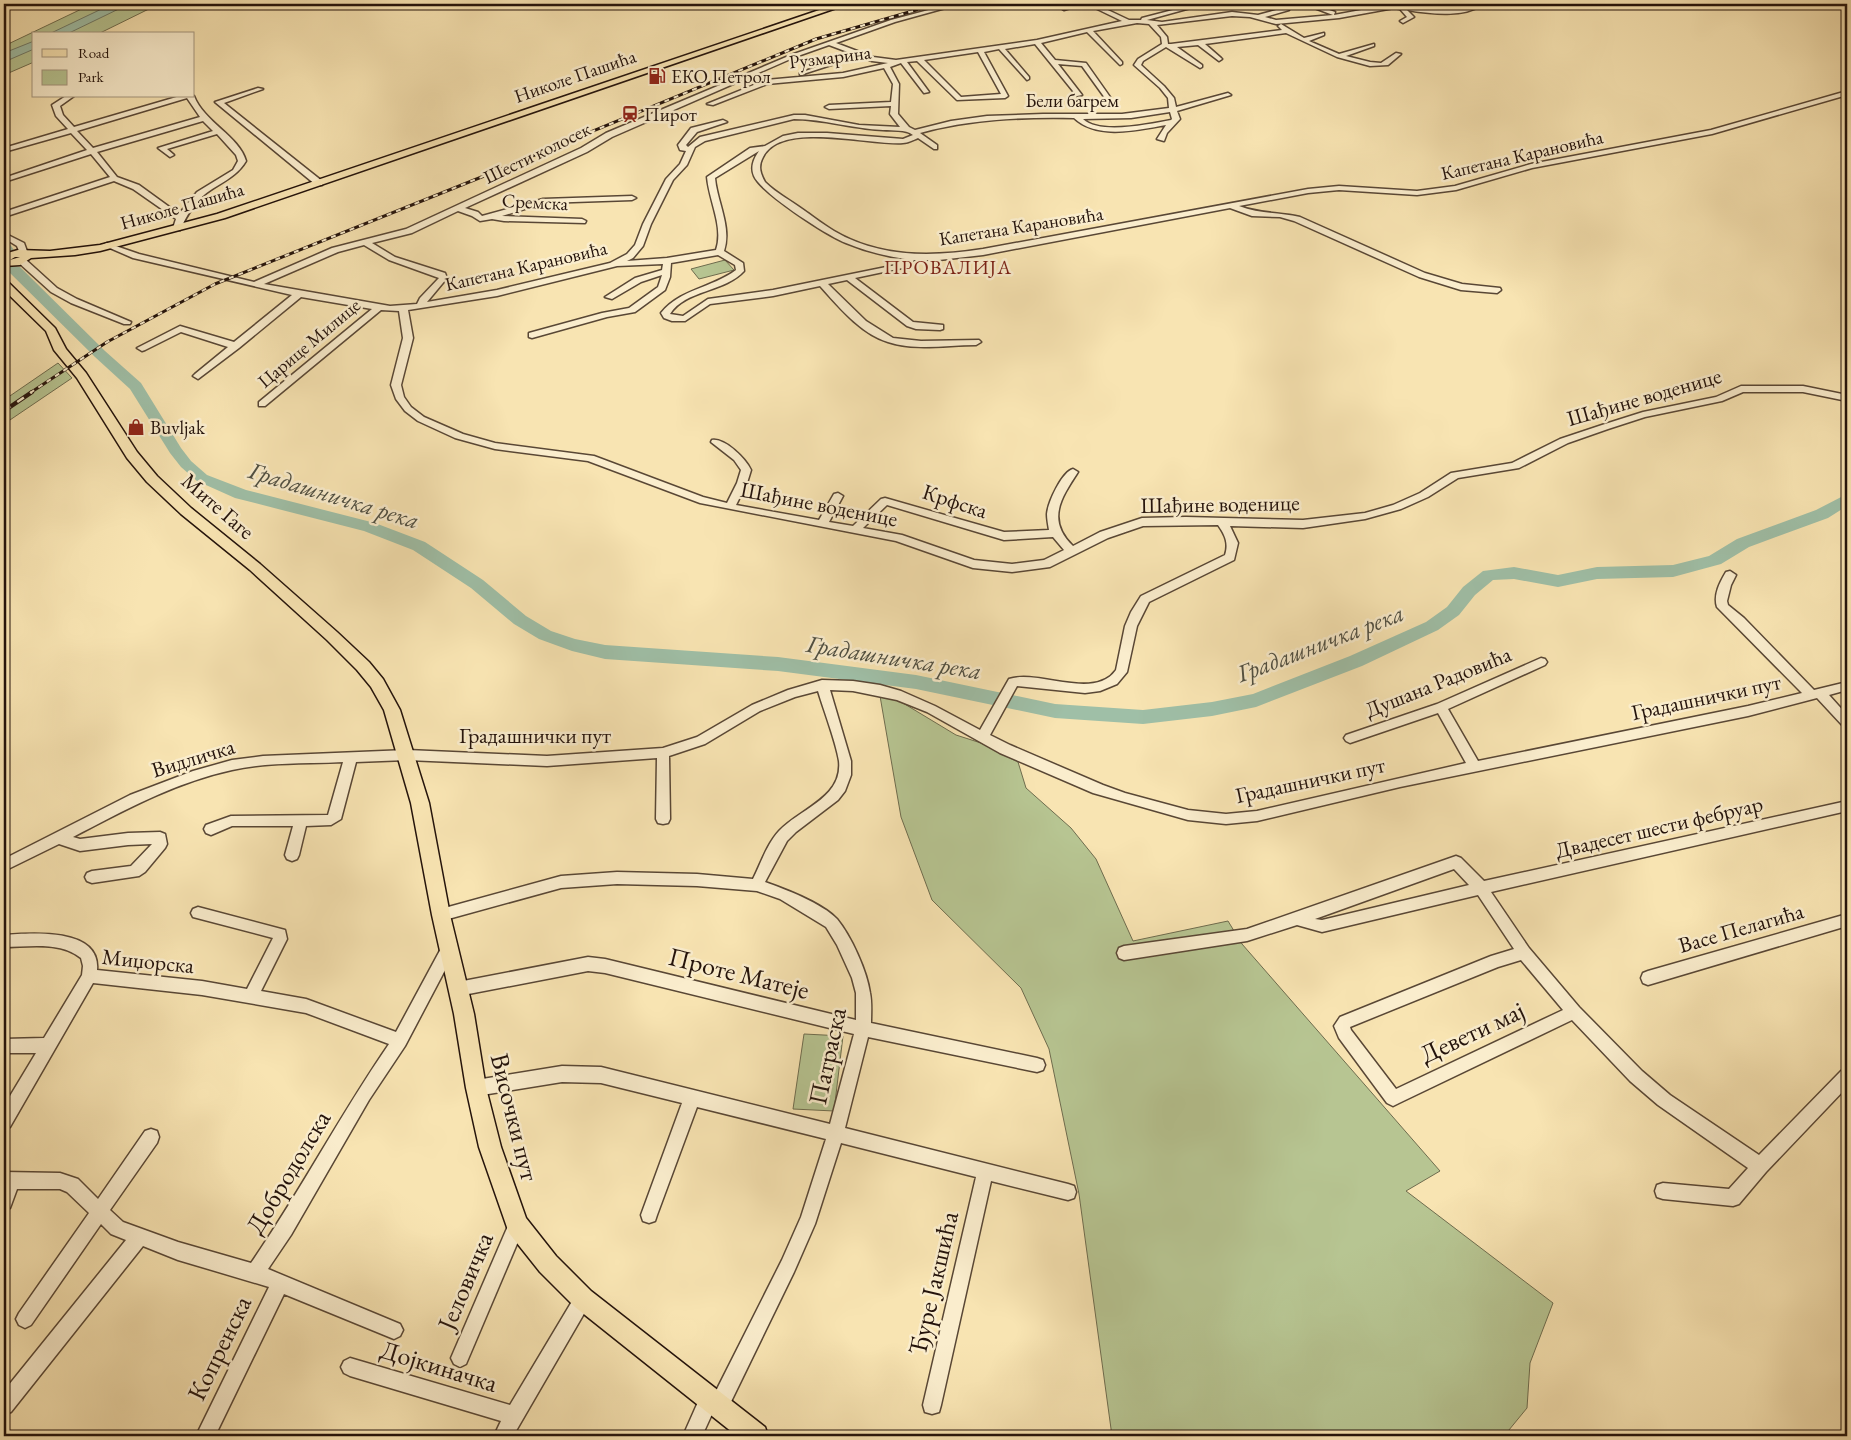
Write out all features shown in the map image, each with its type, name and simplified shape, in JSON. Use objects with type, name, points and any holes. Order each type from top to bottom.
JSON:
[{"type":"main road","name":"Николе Пашића","points":[[10,260],[107,245],[319,183],[844,4]]},
{"type":"main road","name":"Мите Гаге","points":[[4,284],[51,330],[60,350],[82,376],[132,455],[152,479],[186,511],[306,613],[363,666],[392,710],[406,755]]},
{"type":"main road","name":"Височки пут","points":[[406,755],[420,804],[476,1088],[490,1147],[517,1225],[548,1264],[583,1299],[714,1403]]},
{"type":"main road","points":[[714,1403],[756,1436]]},
{"type":"street","name":"Шести колосек","points":[[256,284],[335,250],[409,230],[460,209],[584,150],[609,135],[793,56],[893,21],[957,4]]},
{"type":"street","points":[[1057,4],[1064,8],[1080,4]]},
{"type":"street","points":[[1137,21],[1176,11],[1189,5],[1202,4]]},
{"type":"street","points":[[1307,4],[1339,16]]},
{"type":"street","points":[[1402,7],[1411,4]]},
{"type":"street","points":[[1137,21],[1152,24],[1232,14],[1259,17],[1276,22],[1339,16],[1392,5],[1432,12],[1458,12],[1482,4]]},
{"type":"street","points":[[1093,6],[1128,22]]},
{"type":"street","points":[[1168,7],[1176,11]]},
{"type":"street","points":[[1402,7],[1411,17],[1403,20]]},
{"type":"street","points":[[1259,17],[1287,9]]},
{"type":"street","name":"Рузмарина","points":[[829,43],[877,60],[900,61],[1037,42],[1137,21]]},
{"type":"street","points":[[1276,22],[1295,38],[1305,40],[1339,56],[1380,65],[1386,64],[1398,54]]},
{"type":"street","points":[[1152,24],[1164,36],[1168,46],[1200,66]]},
{"type":"street","points":[[1089,30],[1120,63]]},
{"type":"street","points":[[1161,139],[1164,132],[1176,119],[1168,93],[1137,64],[1140,60],[1168,46],[1198,44],[1287,31]]},
{"type":"street","points":[[1305,40],[1322,34]]},
{"type":"street","points":[[1037,42],[1079,95]]},
{"type":"street","points":[[1198,44],[1219,59]]},
{"type":"street","points":[[1339,56],[1372,45]]},
{"type":"street","points":[[1000,47],[1027,78]]},
{"type":"street","points":[[919,59],[958,99],[1005,96],[979,49]]},
{"type":"street","points":[[794,78],[859,54]]},
{"type":"street","name":"Рузмарина","points":[[711,104],[766,82],[843,75],[886,66],[900,61]]},
{"type":"street","name":"Рузмарина","points":[[900,61],[926,92]]},
{"type":"street","points":[[1052,62],[1084,64],[1107,97]]},
{"type":"street","points":[[886,66],[896,84],[895,116],[913,132],[934,146]]},
{"type":"street","points":[[260,89],[219,102],[319,183]]},
{"type":"street","name":"Капетана Карановића","points":[[765,148],[755,167],[759,180],[828,232],[853,243],[898,255],[939,258],[983,252],[1228,205],[1324,189],[1417,193],[1456,188],[1530,166],[1712,132],[1815,101],[1847,94]]},
{"type":"street","name":"Бели багрем","points":[[913,132],[939,124],[979,119],[1032,116],[1130,116],[1228,95]]},
{"type":"street","points":[[67,98],[56,106],[60,116],[114,178],[136,187],[179,223],[200,194],[236,170],[242,161],[240,154],[217,132],[190,98]]},
{"type":"street","points":[[4,150],[182,98]]},
{"type":"street","points":[[829,107],[894,104]]},
{"type":"street","name":"Капетана Карановића","points":[[107,245],[136,256],[299,294],[378,308],[421,306],[497,293],[613,265],[630,256],[639,246],[647,224],[667,183],[683,165],[696,142],[710,137],[742,131],[768,122],[805,117],[859,127],[913,132]]},
{"type":"street","points":[[1077,117],[1093,126],[1112,128],[1174,122]]},
{"type":"street","points":[[4,180],[92,151],[205,118]]},
{"type":"street","points":[[690,150],[683,148],[682,145],[694,130],[723,122]]},
{"type":"street","points":[[170,156],[162,148],[217,132]]},
{"type":"street","points":[[719,252],[721,248],[720,222],[711,187],[711,177],[753,150],[765,148],[795,136],[904,141],[914,139],[913,132]]},
{"type":"street","points":[[4,215],[114,178]]},
{"type":"street","points":[[492,216],[543,201],[632,198]]},
{"type":"street","points":[[1228,205],[1252,214],[1297,219],[1398,266],[1449,284],[1470,289],[1497,290]]},
{"type":"street","name":"Сремска","points":[[460,209],[475,214],[480,219],[492,216],[504,219],[582,221]]},
{"type":"street","points":[[4,235],[23,247],[10,260]]},
{"type":"street","points":[[10,260],[14,242]]},
{"type":"street","points":[[365,242],[380,254],[401,263],[443,276],[423,300],[421,306]]},
{"type":"street","points":[[613,265],[667,261],[719,252],[728,255],[738,262],[740,270],[722,282],[681,298],[665,313],[667,316],[675,319],[682,319],[708,302],[773,293],[897,267],[912,257]]},
{"type":"street","points":[[10,260],[54,290],[74,301],[127,322]]},
{"type":"street","points":[[532,335],[587,322],[605,315],[632,310],[662,288],[667,271],[667,261]]},
{"type":"street","points":[[609,297],[638,280],[667,271]]},
{"type":"street","points":[[848,277],[910,324],[940,327]]},
{"type":"street","points":[[822,282],[879,336],[890,340],[914,343],[976,342]]},
{"type":"street","points":[[198,376],[299,294]]},
{"type":"street","name":"Царице Милице","points":[[262,404],[378,308]]},
{"type":"street","name":"Шађине воденице","points":[[403,308],[408,338],[396,385],[399,397],[408,410],[421,419],[459,436],[495,446],[590,458],[700,500],[898,538],[973,564],[987,566],[1029,567],[1046,564],[1104,535],[1142,522],[1186,521],[1303,524],[1365,516],[1397,507],[1424,495],[1455,474],[1515,466],[1564,441],[1605,426],[1719,399],[1741,389],[1803,389],[1847,398]]},
{"type":"street","points":[[142,348],[180,329],[236,346]]},
{"type":"street","points":[[716,442],[740,459],[747,467],[747,475],[730,507]]},
{"type":"street","points":[[1071,552],[1061,543],[1055,533],[1053,518],[1054,504],[1058,492],[1073,472]]},
{"type":"street","points":[[823,524],[838,496]]},
{"type":"street","name":"Крфска","points":[[856,529],[884,500],[1004,536],[1055,533]]},
{"type":"street","points":[[982,737],[1013,682],[1025,680],[1078,688],[1096,687],[1110,683],[1121,673],[1132,622],[1138,608],[1145,599],[1230,557],[1233,549],[1232,539],[1221,522]]},
{"type":"street","points":[[1730,576],[1725,585],[1721,601],[1723,607],[1847,723]]},
{"type":"street","name":"Душана Радовића","points":[[1350,738],[1441,707],[1541,662]]},
{"type":"street","points":[[757,885],[783,837],[793,826],[836,794],[844,783],[845,761],[822,685]]},
{"type":"street","name":"Градашнички пут","points":[[406,755],[547,761],[663,753],[702,741],[765,704],[792,693],[822,685],[853,686],[880,690],[901,696],[931,709],[982,737],[1030,760],[1106,792],[1188,815],[1213,818],[1252,816],[1400,782],[1748,711],[1847,686]]},
{"type":"street","points":[[1441,707],[1474,767]]},
{"type":"street","points":[[662,819],[663,753]]},
{"type":"street","name":"Видличка","points":[[4,865],[136,799],[174,783],[216,769],[263,761],[406,755]]},
{"type":"street","points":[[211,829],[231,821],[328,821],[335,817],[350,757]]},
{"type":"street","name":"Двадесет шести фебруар","points":[[1297,919],[1309,924],[1322,926],[1480,888],[1847,806]]},
{"type":"street","points":[[292,855],[301,821]]},
{"type":"street","points":[[59,838],[80,845],[128,838],[160,838],[160,844],[140,868],[134,872],[92,876]]},
{"type":"street","points":[[1124,953],[1247,935],[1456,862],[1480,888],[1524,953],[1574,1012],[1636,1076],[1664,1100],[1760,1166]]},
{"type":"street","name":"Патраска","points":[[441,915],[561,882],[589,878],[669,878],[757,885],[785,895],[808,907],[830,923],[837,931],[854,962],[863,993],[863,1029],[835,1135],[809,1218],[788,1266],[714,1403],[692,1436]]},
{"type":"street","points":[[198,913],[280,934],[280,939],[251,996]]},
{"type":"street","name":"Васе Пелагића","points":[[1648,978],[1847,920]]},
{"type":"street","name":"Миџорска","points":[[4,941],[54,940],[71,944],[87,954],[90,964],[89,976],[202,988],[306,1006],[400,1041]]},
{"type":"street","name":"Добродолска","points":[[255,1273],[290,1222],[363,1095],[400,1041],[449,948]]},
{"type":"street","name":"Девети мај","points":[[1524,953],[1496,961],[1345,1022],[1342,1026],[1344,1033],[1393,1098],[1574,1012]]},
{"type":"street","name":"Проте Матеје","points":[[458,989],[570,966],[596,965],[863,1029],[1037,1065]]},
{"type":"street","points":[[4,1121],[89,976]]},
{"type":"street","points":[[4,1046],[47,1045]]},
{"type":"street","points":[[476,1088],[562,1074],[601,1075],[1068,1192]]},
{"type":"street","points":[[1663,1191],[1733,1198],[1760,1166],[1847,1076]]},
{"type":"street","points":[[649,1215],[692,1098]]},
{"type":"street","points":[[25,1318],[152,1137]]},
{"type":"street","name":"Ђуре Јакшића","points":[[932,1405],[985,1172]]},
{"type":"street","points":[[4,1202],[8,1180],[60,1181],[72,1185],[117,1228],[139,1237],[255,1273]]},
{"type":"street","name":"Јеловичка","points":[[460,1358],[517,1225]]},
{"type":"street","points":[[4,1405],[139,1237]]},
{"type":"street","name":"Копренска","points":[[255,1273],[394,1330]]},
{"type":"street","name":"Копренска","points":[[204,1436],[280,1284]]},
{"type":"street","name":"Дојкиначка","points":[[503,1436],[583,1299]]},
{"type":"street","name":"Дојкиначка","points":[[350,1366],[514,1416]]},
{"type":"green space","points":[[92,4],[159,4],[102,32],[33,32]]},
{"type":"green space","points":[[32,33],[32,63],[4,75],[4,46]]},
{"type":"green space","points":[[725,260],[734,270],[699,279],[691,269]]},
{"type":"green space","points":[[58,363],[72,378],[4,424],[4,400]]},
{"type":"green space","points":[[880,696],[898,700],[956,735],[981,743],[1018,762],[1026,788],[1071,828],[1096,859],[1133,941],[1228,921],[1242,944],[1440,1171],[1406,1191],[1553,1303],[1530,1363],[1527,1408],[1504,1436],[1112,1436],[1079,1194],[1049,1049],[1021,988],[932,900],[901,817]]},
{"type":"green space","points":[[804,1034],[843,1036],[834,1111],[793,1109]]},
{"type":"shaded area","points":[[112,4],[129,4],[71,32],[53,32]]},
{"type":"shaded area","points":[[32,42],[32,50],[4,62],[4,53]]},
{"type":"waterway","name":"Градашничка река","points":[[4,244],[9,252]]},
{"type":"waterway","name":"Градашничка река","points":[[15,270],[100,354],[136,386],[175,450],[186,464],[202,478],[241,494],[369,527],[419,546],[477,584],[520,620],[545,635],[572,645],[605,652],[778,664],[916,682],[1055,711],[1143,717],[1212,709],[1256,700],[1356,661],[1432,626],[1453,611],[1469,591],[1489,575],[1514,573],[1558,581],[1597,573],[1673,571],[1715,560],[1743,543],[1822,514],[1847,499]]},
{"type":"railway","points":[[30,393],[107,342],[215,284],[494,172],[816,39],[937,4]]},
{"type":"railway","points":[[4,411],[32,392]]},
{"type":"place","name":"ЕКО Петрол","points":[[657,76]]},
{"type":"place","name":"Пирот","points":[[630,114]]},
{"type":"place","name":"Buvljak","points":[[136,427]]},
{"type":"district","name":"ПРОВАЛИЈА","points":[[948,267]]}]
